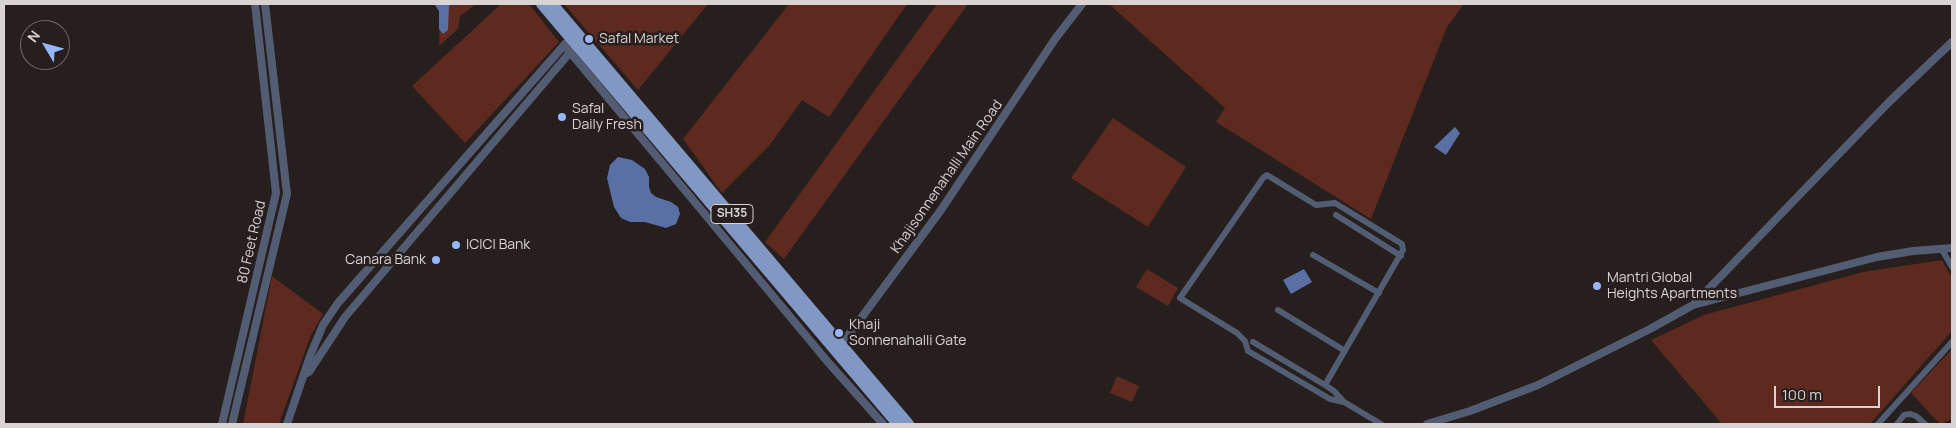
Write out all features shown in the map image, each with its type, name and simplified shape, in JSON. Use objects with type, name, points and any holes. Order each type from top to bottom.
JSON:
[{"type":"main road","name":"SH35","points":[[542,4],[573,42],[650,116],[839,349],[897,424]]},
{"type":"main road","name":"SH35","points":[[554,4],[573,42]]},
{"type":"main road","name":"SH35","points":[[839,349],[909,424]]},
{"type":"street","name":"80 Feet Road","points":[[222,424],[276,193],[255,4]]},
{"type":"street","name":"80 Feet Road","points":[[232,424],[287,194],[265,4]]},
{"type":"street","name":"Khajisonnenahalli Main Road","points":[[827,361],[839,349],[940,210],[1055,39],[1082,4]]},
{"type":"street","points":[[287,424],[323,325],[338,303],[526,88],[573,42]]},
{"type":"street","points":[[305,374],[310,372],[345,317],[534,95],[573,42]]},
{"type":"street","points":[[573,42],[827,361],[883,424]]},
{"type":"street","points":[[1693,305],[1889,102],[1952,42]]},
{"type":"street","points":[[526,88],[534,95]]},
{"type":"street","points":[[1325,385],[1404,250],[1402,244],[1335,203],[1316,205],[1268,175],[1263,178],[1180,298],[1237,333],[1245,341],[1248,351],[1255,356],[1330,399],[1344,402]]},
{"type":"street","points":[[1336,215],[1402,256]]},
{"type":"street","points":[[1941,248],[1952,267]]},
{"type":"street","points":[[1427,424],[1470,411],[1538,385],[1642,334],[1693,305],[1877,257],[1912,251],[1952,248]]},
{"type":"street","points":[[1314,255],[1379,293]]},
{"type":"street","points":[[1278,310],[1345,351]]},
{"type":"street","points":[[1253,342],[1325,385],[1334,391],[1344,402],[1381,424]]},
{"type":"street","points":[[1878,424],[1952,342]]},
{"type":"street","points":[[1897,424],[1904,415],[1910,414],[1916,416],[1925,424]]},
{"type":"shaded area","points":[[428,4],[476,4],[460,16],[458,29],[439,46],[440,11],[435,5]]},
{"type":"shaded area","points":[[501,4],[529,4],[559,42],[465,143],[412,86]]},
{"type":"shaded area","points":[[564,4],[708,4],[638,90]]},
{"type":"shaded area","points":[[789,4],[907,4],[829,117],[802,100],[769,146],[722,193],[683,139]]},
{"type":"shaded area","points":[[937,4],[968,4],[784,259],[765,242]]},
{"type":"shaded area","points":[[1109,4],[1464,4],[1447,27],[1371,219],[1216,122],[1225,108]]},
{"type":"shaded area","points":[[1113,118],[1186,167],[1148,227],[1071,178]]},
{"type":"shaded area","points":[[1942,260],[1952,278],[1952,331],[1870,424],[1722,424],[1651,340],[1704,315],[1863,272]]},
{"type":"shaded area","points":[[1147,269],[1178,288],[1168,306],[1136,287]]},
{"type":"shaded area","points":[[272,276],[323,314],[311,335],[279,424],[243,424]]},
{"type":"shaded area","points":[[1952,349],[1952,419],[1940,424],[1911,393]]},
{"type":"shaded area","points":[[1117,376],[1139,386],[1132,402],[1110,393]]},
{"type":"water","points":[[428,4],[452,4],[449,6],[448,30],[443,34],[439,29],[439,11],[435,5]]},
{"type":"water","points":[[1455,127],[1460,133],[1446,155],[1434,147]]},
{"type":"water","points":[[618,157],[632,160],[645,169],[649,177],[651,193],[678,207],[680,214],[676,224],[666,228],[645,222],[630,222],[621,218],[614,207],[607,178],[610,165]]},
{"type":"water","points":[[1304,269],[1312,282],[1291,294],[1283,280]]},
{"type":"place","name":"Safal Market","points":[[589,39]]},
{"type":"place","name":"Safal Daily Fresh","points":[[562,117]]},
{"type":"place","name":"ICICI Bank","points":[[456,245]]},
{"type":"place","name":"Canara Bank","points":[[436,260]]},
{"type":"place","name":"Mantri Global Heights Apartments","points":[[1597,286]]},
{"type":"place","name":"Khaji Sonnenahalli Gate","points":[[839,333]]}]
